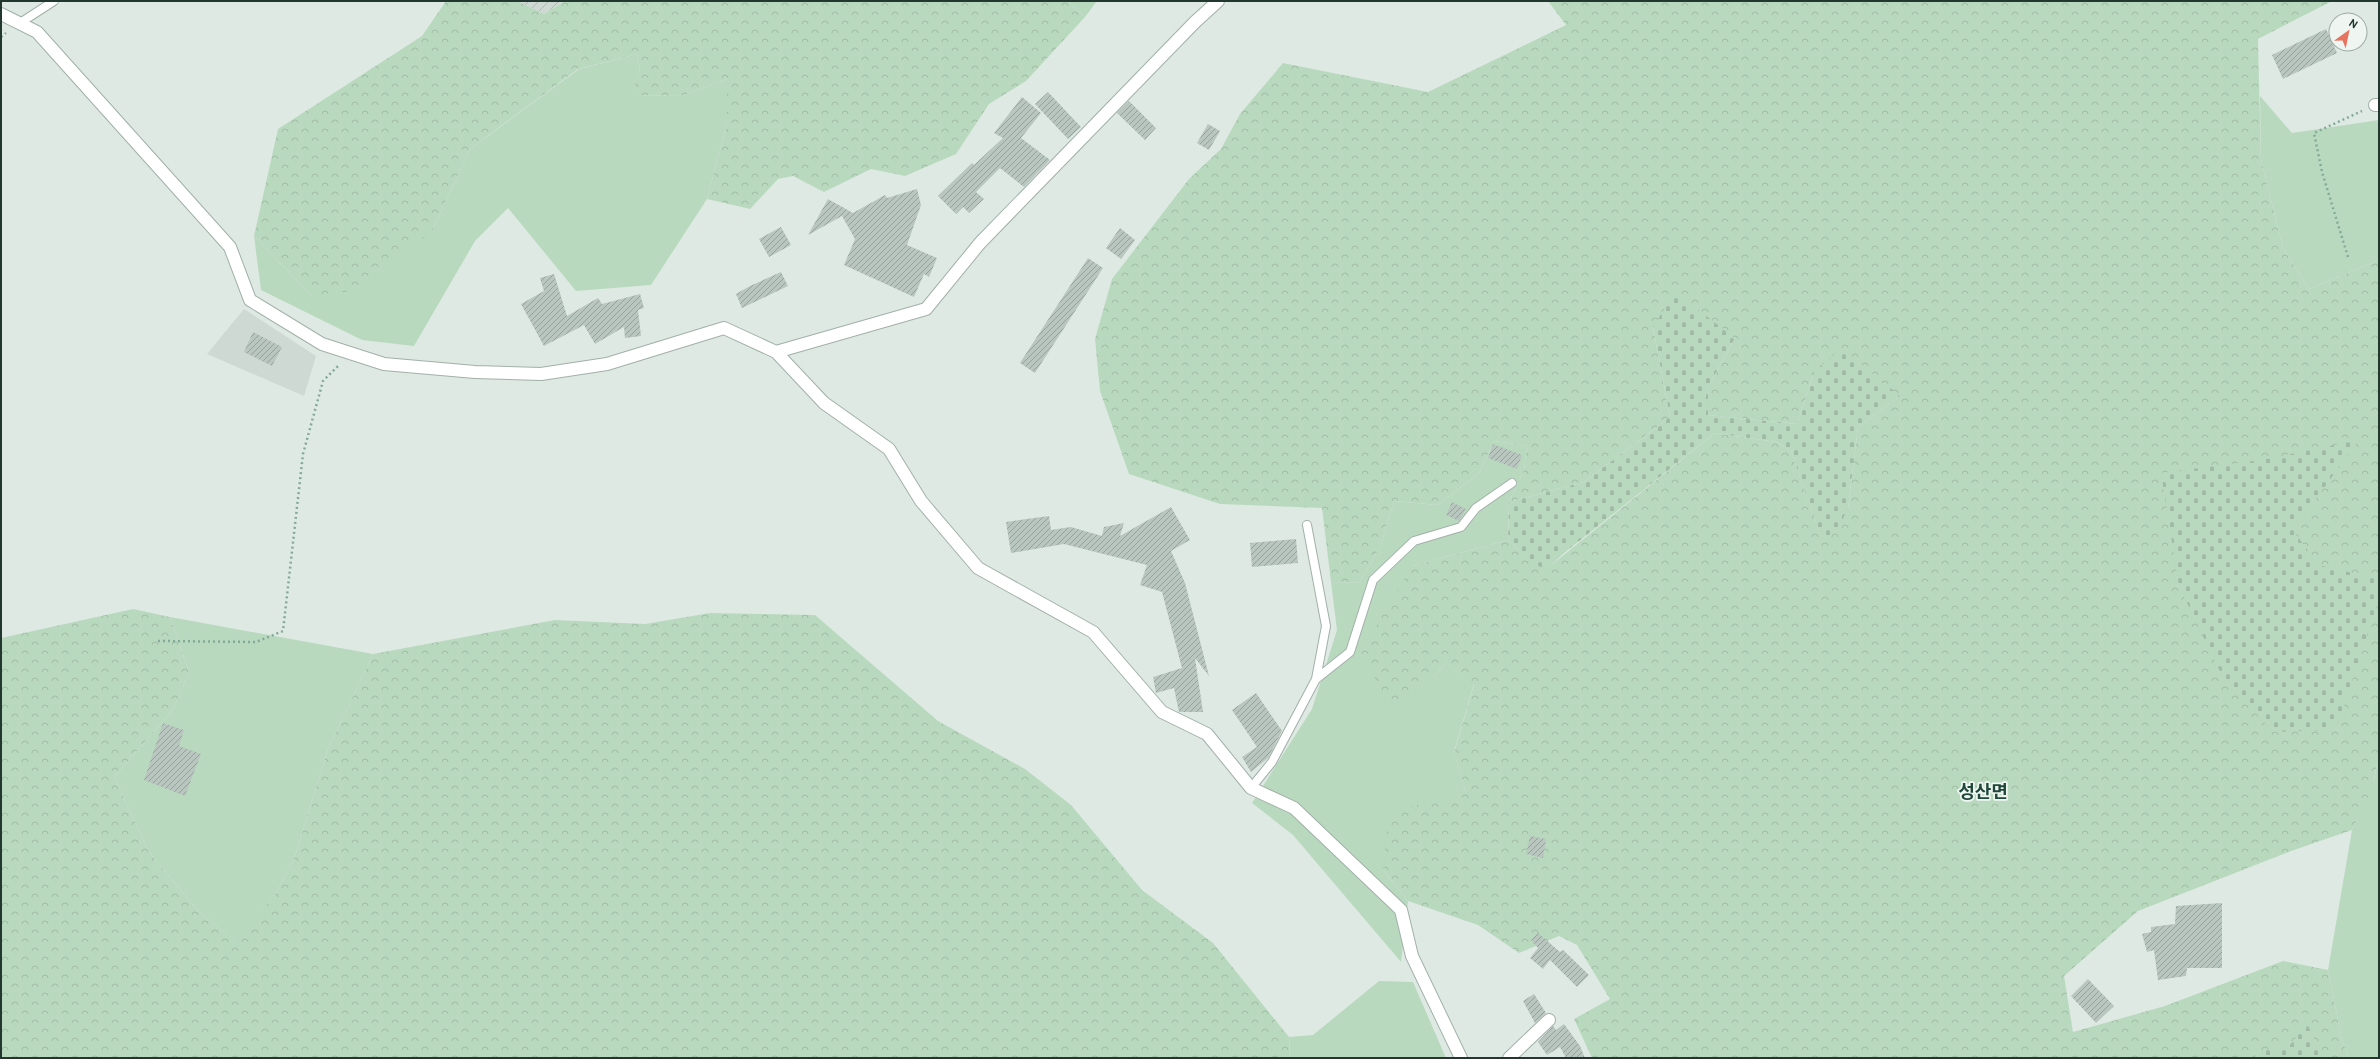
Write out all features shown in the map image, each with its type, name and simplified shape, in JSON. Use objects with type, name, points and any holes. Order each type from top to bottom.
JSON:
[{"type":"street","points":[[776,352],[926,309],[980,243],[1195,22],[1218,1]]},
{"type":"street","points":[[1,14],[37,32],[230,247],[250,300],[322,344],[384,364],[475,372],[542,374],[607,364],[724,328],[776,352],[824,403],[889,449],[921,501],[978,568],[1093,632],[1162,712],[1207,734],[1251,788],[1294,808],[1401,910],[1412,956],[1461,1058]]},
{"type":"street","points":[[1509,1058],[1549,1020]]},
{"type":"lane","points":[[20,23],[54,1]]},
{"type":"lane","points":[[1316,679],[1350,652],[1373,580],[1414,541],[1461,527],[1476,508],[1512,483]]},
{"type":"lane","points":[[1251,788],[1272,762],[1316,679],[1326,626],[1307,525]]},
{"type":"path","points":[[2348,257],[2322,172],[2314,133],[2377,105]]},
{"type":"path","points":[[158,641],[256,642],[283,631],[303,454],[323,381],[350,353]]},
{"type":"shaded area","points":[[517,1],[564,1],[544,14]]},
{"type":"shaded area","points":[[244,309],[316,356],[304,396],[207,354]]},
{"type":"green space","points":[[446,1],[517,1],[544,14],[565,1],[1068,1],[1085,17],[1026,81],[989,104],[956,154],[905,176],[871,169],[824,192],[793,176],[778,179],[750,209],[707,199],[727,124],[727,79],[681,96],[632,95],[640,69],[637,54],[578,69],[470,149],[432,231],[355,291],[311,295],[254,236],[278,129],[422,36]]},
{"type":"green space","points":[[1068,1],[1097,1],[1085,17]]},
{"type":"green space","points":[[1548,1],[2332,1],[2258,39],[2261,160],[2283,248],[2309,289],[2379,260],[2379,758],[2370,794],[2352,830],[2291,851],[2138,911],[2064,976],[2073,1032],[2165,1006],[2283,961],[2328,970],[2342,1040],[2349,1058],[1592,1058],[1574,1019],[1610,999],[1577,945],[1559,936],[1519,953],[1478,925],[1408,901],[1383,870],[1389,812],[1466,793],[1454,753],[1474,685],[1446,663],[1433,678],[1391,706],[1360,653],[1412,566],[1508,540],[1545,570],[1715,433],[1776,442],[1791,451],[1823,542],[1848,508],[1858,427],[1900,396],[1814,372],[1797,424],[1708,415],[1708,387],[1735,338],[1653,327],[1670,417],[1584,482],[1509,502],[1524,470],[1527,446],[1494,441],[1479,473],[1438,505],[1394,501],[1381,545],[1359,583],[1331,582],[1322,508],[1220,504],[1129,474],[1100,391],[1095,339],[1112,279],[1189,179],[1221,149],[1240,114],[1283,63],[1428,92],[1566,25]]},
{"type":"green space","points":[[637,54],[640,69],[633,95],[681,96],[727,79],[727,124],[707,199],[651,285],[576,291],[508,208],[475,241],[414,346],[362,340],[261,290],[254,236],[311,295],[432,231],[470,149],[579,69]]},
{"type":"green space","points":[[2260,96],[2292,133],[2379,120],[2379,260],[2309,289],[2283,248],[2261,160]]},
{"type":"green space","points":[[1675,292],[1735,338],[1708,387],[1708,415],[1797,424],[1814,372],[1841,348],[1900,396],[1858,427],[1848,508],[1838,529],[1823,543],[1791,451],[1776,442],[1715,433],[1563,554],[1545,571],[1508,540],[1509,502],[1584,482],[1670,417],[1653,327]]},
{"type":"green space","points":[[2359,440],[2293,530],[2318,565],[2379,579],[2379,599],[2336,730],[2274,732],[2225,682],[2179,586],[2161,473],[2262,460]]},
{"type":"green space","points":[[1494,441],[1527,446],[1524,470],[1509,502],[1508,540],[1412,566],[1433,678],[1446,663],[1474,684],[1454,752],[1466,793],[1383,870],[1408,901],[1401,962],[1293,835],[1252,803],[1312,709],[1337,630],[1331,582],[1359,583],[1381,545],[1394,501],[1438,505],[1479,473]]},
{"type":"green space","points":[[133,609],[170,617],[189,672],[173,710],[114,777],[149,852],[198,911],[237,942],[276,893],[295,856],[328,749],[373,654],[555,620],[645,624],[710,613],[815,615],[938,721],[1025,769],[1071,805],[1142,890],[1213,943],[1289,1037],[1290,1058],[1,1058],[1,638]]},
{"type":"green space","points":[[170,617],[373,654],[328,749],[295,856],[276,893],[238,943],[198,911],[149,852],[114,777],[173,710],[189,672]]},
{"type":"green space","points":[[2379,758],[2379,1058],[2349,1058],[2342,1040],[2328,970],[2352,830],[2374,779]]},
{"type":"green space","points":[[1379,981],[1413,982],[1446,1058],[1290,1058],[1289,1037],[1313,1035]]},
{"type":"green space","points":[[2307,1024],[2323,1054],[2321,1058],[2253,1058],[2263,1051],[2290,1045]]},
{"type":"building","points":[[2326,29],[2328,33],[2328,52],[2337,53],[2283,79],[2272,55]]},
{"type":"building","points":[[1048,92],[1081,127],[1068,139],[1035,104]]},
{"type":"building","points":[[1022,97],[1041,113],[1021,138],[1050,160],[1024,187],[1000,168],[976,192],[984,199],[969,213],[963,207],[956,214],[938,196],[972,163],[974,165],[1003,138],[994,133]]},
{"type":"building","points":[[1129,101],[1156,128],[1145,140],[1117,113]]},
{"type":"building","points":[[1208,124],[1220,131],[1209,150],[1197,143]]},
{"type":"building","points":[[917,189],[921,205],[907,245],[937,258],[929,277],[924,274],[914,297],[844,265],[855,239],[842,216],[808,235],[828,199],[853,213],[885,195],[887,198]]},
{"type":"building","points":[[781,227],[791,245],[769,257],[759,239]]},
{"type":"building","points":[[1120,228],[1135,240],[1121,259],[1106,248]]},
{"type":"building","points":[[1088,258],[1103,268],[1035,373],[1020,363]]},
{"type":"building","points":[[781,272],[788,286],[742,308],[736,294]]},
{"type":"building","points":[[554,274],[567,316],[598,298],[602,304],[640,294],[644,308],[638,310],[641,336],[625,338],[624,327],[595,344],[584,325],[544,346],[521,304],[544,291],[540,278]]},
{"type":"building","points":[[253,332],[282,347],[272,366],[244,352]]},
{"type":"building","points":[[1493,444],[1522,455],[1517,469],[1488,458]]},
{"type":"building","points":[[1452,502],[1466,509],[1459,521],[1446,515]]},
{"type":"building","points":[[1171,507],[1190,540],[1171,551],[1185,583],[1209,676],[1195,658],[1203,712],[1179,712],[1174,688],[1156,693],[1153,677],[1182,668],[1162,592],[1140,585],[1147,565],[1064,544],[1011,553],[1006,522],[1049,516],[1051,530],[1071,527],[1102,536],[1104,527],[1124,523],[1120,536]]},
{"type":"building","points":[[1296,539],[1298,563],[1252,567],[1250,543]]},
{"type":"building","points":[[1256,693],[1282,731],[1268,758],[1251,772],[1242,757],[1257,747],[1232,710]]},
{"type":"building","points":[[163,723],[184,730],[179,746],[201,754],[185,796],[144,780]]},
{"type":"building","points":[[1530,836],[1546,839],[1543,858],[1526,854]]},
{"type":"building","points":[[2222,903],[2222,968],[2187,968],[2186,976],[2158,980],[2154,950],[2147,952],[2142,934],[2151,932],[2151,927],[2175,924],[2176,906]]},
{"type":"building","points":[[1538,933],[1560,952],[1563,950],[1589,975],[1577,987],[1550,960],[1543,969],[1530,958],[1538,948],[1531,940]]},
{"type":"building","points":[[2088,979],[2114,1006],[2096,1023],[2071,996]]},
{"type":"building","points":[[1534,994],[1546,1013],[1535,1023],[1523,1001]]},
{"type":"building","points":[[1564,1024],[1580,1046],[1585,1058],[1566,1058],[1560,1047],[1547,1055],[1538,1042],[1553,1026],[1556,1030]]},
{"type":"district","name":"성산면","points":[[1983,792]]}]
